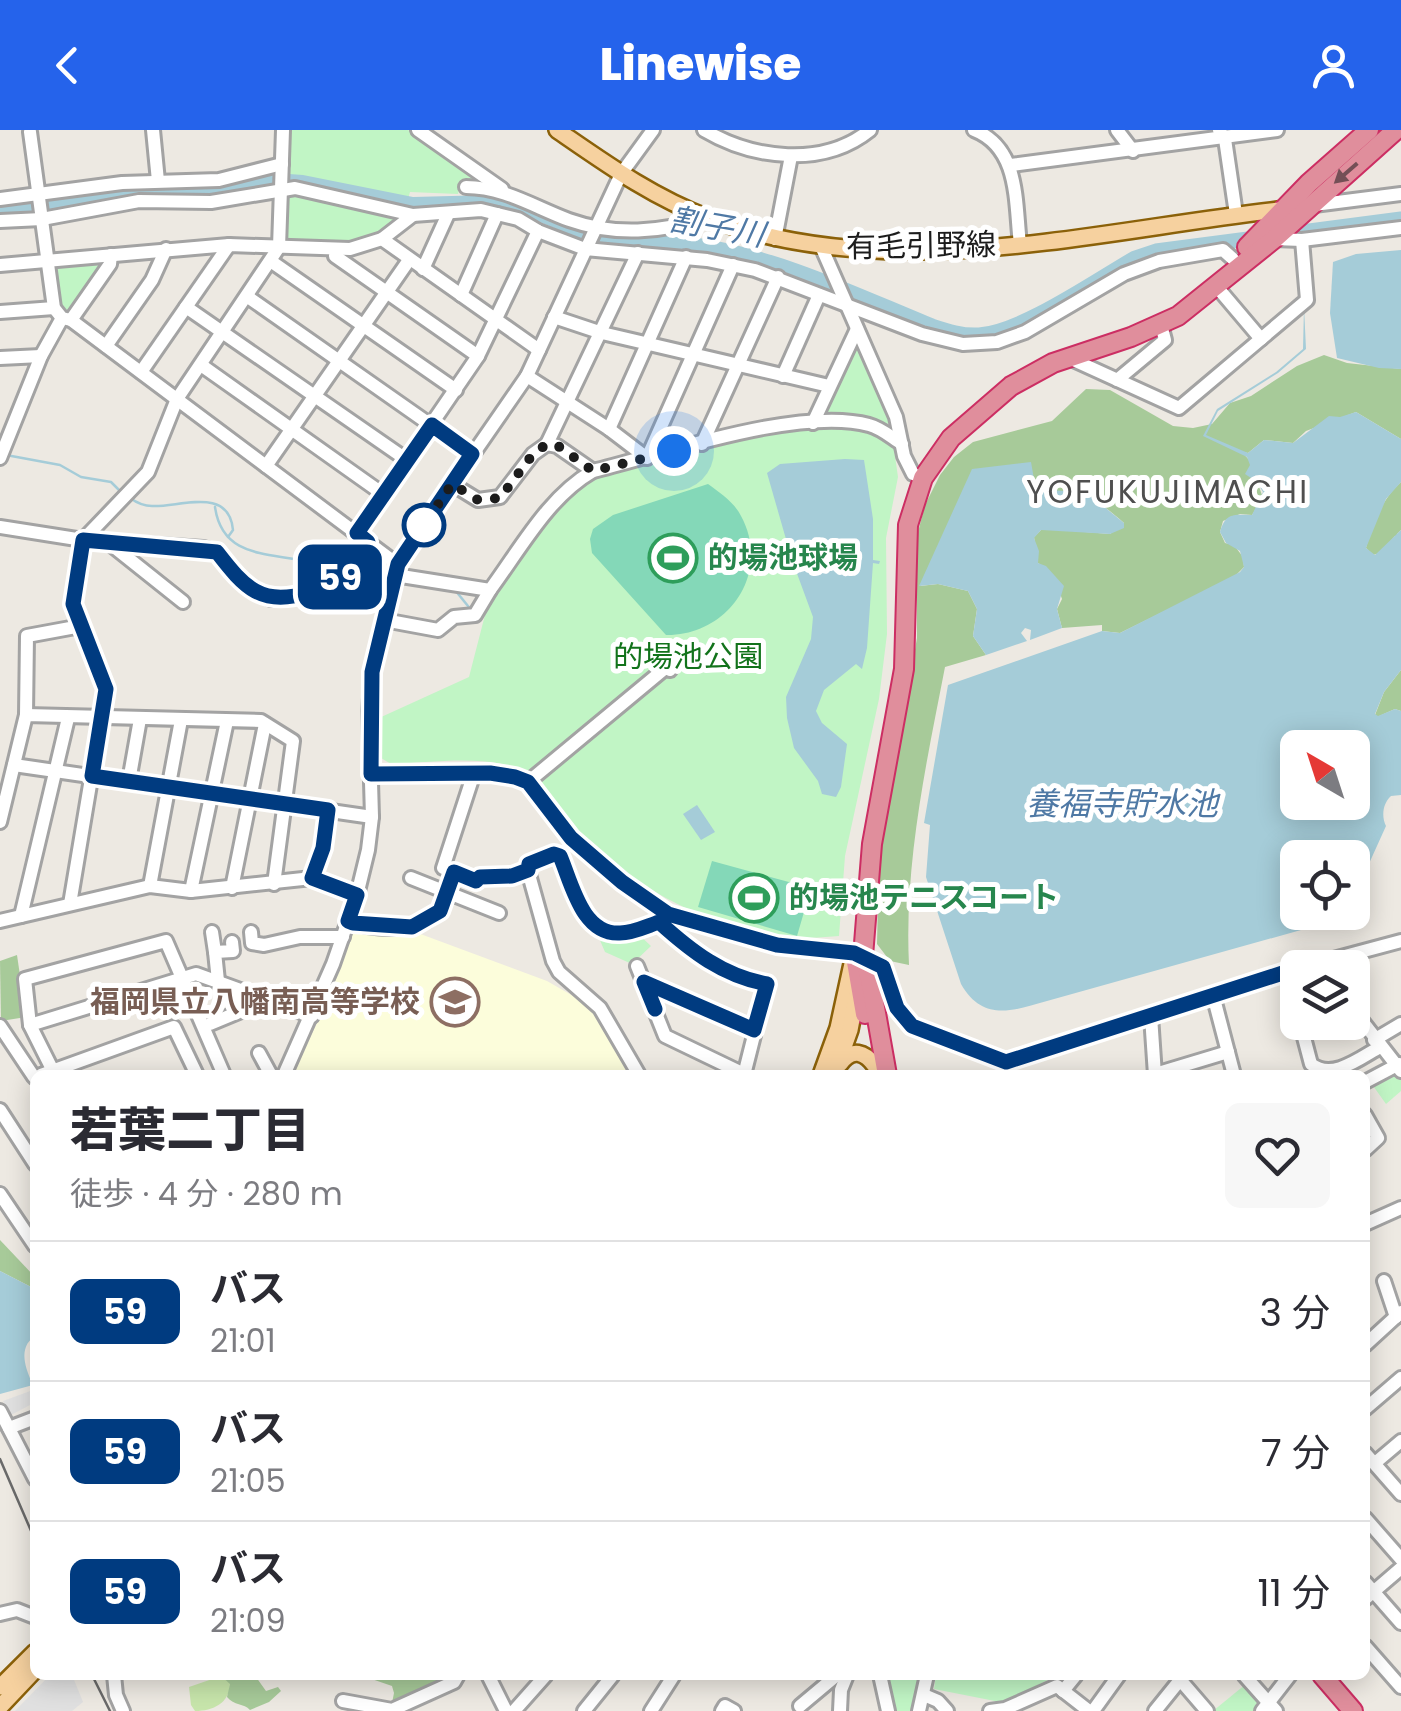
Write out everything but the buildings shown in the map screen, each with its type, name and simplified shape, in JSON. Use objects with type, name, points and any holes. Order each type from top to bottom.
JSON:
[{"type":"highway","points":[[918,476],[951,438],[1025,377],[1161,326],[1217,287],[1274,239],[1309,183],[1369,130]]},
{"type":"highway","points":[[879,1070],[858,985],[859,955],[872,844],[904,669],[908,525],[918,476],[939,434],[1005,378],[1069,346],[1126,329],[1183,301],[1396,130]]},
{"type":"highway","points":[[859,955],[870,977],[880,1070]]},
{"type":"highway","points":[[1326,1680],[1353,1711]]},
{"type":"main road","name":"有毛引野線","points":[[557,130],[621,174],[706,217],[774,239],[821,246],[942,252],[1236,214],[1292,213]]},
{"type":"main road","points":[[831,1070],[859,955]]},
{"type":"main road","points":[[831,1070],[850,1030],[858,985]]},
{"type":"main road","points":[[833,1070],[848,1055],[860,1052],[878,1070]]},
{"type":"main road","points":[[0,1687],[30,1657]]},
{"type":"main road","points":[[0,1706],[30,1675]]},
{"type":"street","points":[[153,130],[158,181]]},
{"type":"street","points":[[70,904],[106,689],[73,604],[83,540],[148,472],[177,399],[272,262],[279,247],[283,130]]},
{"type":"street","points":[[418,130],[508,194]]},
{"type":"street","points":[[704,130],[736,145],[792,156],[840,148],[870,130]]},
{"type":"street","points":[[974,130],[996,134],[1011,164],[1020,244]]},
{"type":"street","points":[[1116,130],[1133,151]]},
{"type":"street","points":[[1011,164],[1133,151],[1222,134],[1277,130]]},
{"type":"street","points":[[33,131],[48,261],[62,315]]},
{"type":"street","points":[[286,1070],[312,1016],[357,895],[372,816],[372,672],[396,569],[527,376],[594,226],[649,131]]},
{"type":"street","points":[[1222,134],[1236,214]]},
{"type":"street","points":[[774,239],[792,156]]},
{"type":"street","points":[[0,199],[158,181],[218,180],[281,166]]},
{"type":"street","points":[[466,187],[486,187],[594,226],[662,231],[706,217]]},
{"type":"street","points":[[0,221],[42,219],[139,202],[211,202],[281,189],[312,190],[413,215],[480,210],[518,219],[538,231],[586,246],[733,265],[962,344],[997,342],[1024,332],[1124,274],[1159,260],[1223,250],[1234,260]]},
{"type":"street","points":[[1292,213],[1401,194]]},
{"type":"street","points":[[424,269],[448,214]]},
{"type":"street","points":[[461,295],[497,214]]},
{"type":"street","points":[[0,265],[229,245],[336,250],[382,239],[413,215]]},
{"type":"street","points":[[1274,239],[1302,240],[1401,228]]},
{"type":"street","points":[[336,583],[383,494],[478,356],[538,231]]},
{"type":"street","points":[[382,239],[539,350]]},
{"type":"street","points":[[1068,358],[1180,408],[1306,300],[1302,240]]},
{"type":"street","points":[[141,372],[229,245]]},
{"type":"street","points":[[821,246],[918,476]]},
{"type":"street","points":[[106,346],[152,280],[166,249]]},
{"type":"street","points":[[336,250],[335,256],[478,356]]},
{"type":"street","points":[[452,484],[478,500],[500,498],[533,454],[547,444],[638,253]]},
{"type":"street","points":[[1,452],[62,315],[110,264],[111,255]]},
{"type":"street","points":[[609,428],[686,257]]},
{"type":"street","points":[[266,466],[409,260]]},
{"type":"street","points":[[272,262],[456,390]]},
{"type":"street","points":[[647,458],[733,265]]},
{"type":"street","points":[[702,444],[778,278]]},
{"type":"street","points":[[1217,287],[1261,338]]},
{"type":"street","points":[[783,376],[819,295]]},
{"type":"street","points":[[248,297],[472,454]]},
{"type":"street","points":[[186,307],[407,460]]},
{"type":"street","points":[[0,312],[62,315],[363,538],[396,569],[490,590]]},
{"type":"street","points":[[554,317],[602,333],[829,386]]},
{"type":"street","points":[[1117,380],[1165,340],[1161,326]]},
{"type":"street","points":[[813,422],[858,329]]},
{"type":"street","points":[[0,358],[41,356]]},
{"type":"street","points":[[200,365],[383,494]]},
{"type":"street","points":[[527,376],[609,428],[647,458]]},
{"type":"street","points":[[384,620],[438,630],[454,617],[475,615],[556,500],[570,484],[593,471],[774,426],[813,422],[874,426],[902,444]]},
{"type":"street","points":[[547,444],[558,446],[593,471]]},
{"type":"street","points":[[0,527],[83,540],[217,552],[238,579],[271,599],[292,597],[336,583],[387,602]]},
{"type":"street","points":[[107,542],[182,602]]},
{"type":"street","points":[[1,817],[26,715],[27,636],[81,626]]},
{"type":"street","points":[[528,782],[669,666],[670,670]]},
{"type":"street","points":[[26,715],[265,724],[294,741],[274,884]]},
{"type":"street","points":[[21,916],[68,718]]},
{"type":"street","points":[[128,781],[140,719]]},
{"type":"street","points":[[150,886],[181,720]]},
{"type":"street","points":[[191,891],[227,722]]},
{"type":"street","points":[[232,888],[265,724]]},
{"type":"street","points":[[0,744],[17,748]]},
{"type":"street","points":[[14,765],[372,816]]},
{"type":"street","points":[[474,773],[443,868],[476,881],[480,877],[512,876],[528,870]]},
{"type":"street","points":[[371,774],[502,774],[528,782],[571,838],[664,918],[697,956],[748,980],[767,984],[745,1070]]},
{"type":"street","points":[[312,878],[323,848],[328,810]]},
{"type":"street","points":[[636,1070],[600,1008],[559,972],[553,961],[529,864],[554,854],[560,856],[592,924],[607,931],[628,932],[664,918],[777,945],[859,955],[883,967],[897,1008],[912,1026],[1009,1069],[1150,1016],[1280,974]]},
{"type":"street","points":[[348,921],[412,927],[440,911],[454,872]]},
{"type":"street","points":[[0,921],[150,886],[191,891],[312,878],[357,895]]},
{"type":"street","points":[[410,878],[500,914]]},
{"type":"street","points":[[212,932],[218,982]]},
{"type":"street","points":[[251,932],[252,943],[264,945],[300,938],[343,937]]},
{"type":"street","points":[[39,1070],[25,979],[166,941],[222,1070]]},
{"type":"street","points":[[97,942],[102,958]]},
{"type":"street","points":[[214,952],[233,951],[232,942]]},
{"type":"street","points":[[1370,952],[1400,943]]},
{"type":"street","points":[[637,966],[666,1036],[734,1070]]},
{"type":"street","points":[[30,1025],[196,974],[312,1016]]},
{"type":"street","points":[[644,982],[754,1030]]},
{"type":"street","points":[[1212,995],[1233,1070]]},
{"type":"street","points":[[210,1024],[270,999]]},
{"type":"street","points":[[1150,1016],[1155,1070]]},
{"type":"street","points":[[1337,1070],[1401,1024]]},
{"type":"street","points":[[0,1026],[35,1070]]},
{"type":"street","points":[[56,1070],[174,1027],[193,1070]]},
{"type":"street","points":[[1370,1033],[1399,1067],[1370,1080]]},
{"type":"street","points":[[1305,1040],[1311,1064],[1321,1070]]},
{"type":"street","points":[[1168,1070],[1228,1052]]},
{"type":"street","points":[[259,1053],[268,1070]]},
{"type":"street","points":[[0,1110],[30,1156]]},
{"type":"street","points":[[1370,1124],[1378,1138],[1370,1145]]},
{"type":"street","points":[[0,1194],[30,1239]]},
{"type":"street","points":[[1370,1222],[1401,1208]]},
{"type":"street","points":[[1370,1340],[1398,1314],[1384,1281]]},
{"type":"street","points":[[1370,1405],[1401,1378]]},
{"type":"street","points":[[0,1411],[30,1469]]},
{"type":"street","points":[[9,1428],[30,1420]]},
{"type":"street","points":[[1401,1441],[1370,1458],[1401,1494]]},
{"type":"street","points":[[1370,1524],[1401,1559]]},
{"type":"street","points":[[1370,1590],[1401,1568]]},
{"type":"street","points":[[1370,1593],[1401,1623]]},
{"type":"street","points":[[0,1614],[16,1610],[30,1615]]},
{"type":"street","points":[[1370,1652],[1401,1687]]},
{"type":"street","points":[[342,1701],[392,1710],[455,1680]]},
{"type":"street","points":[[494,1680],[506,1711]]},
{"type":"street","points":[[514,1711],[542,1680]]},
{"type":"street","points":[[587,1710],[609,1680]]},
{"type":"street","points":[[656,1709],[671,1680]]},
{"type":"street","points":[[800,1706],[831,1680]]},
{"type":"street","points":[[840,1711],[844,1680]]},
{"type":"street","points":[[881,1680],[888,1711]]},
{"type":"street","points":[[919,1711],[927,1680]]},
{"type":"street","points":[[1063,1691],[1072,1680]]},
{"type":"street","points":[[990,1711],[1057,1686],[1091,1711],[1115,1680]]},
{"type":"street","points":[[1155,1711],[1177,1680]]},
{"type":"street","points":[[1180,1680],[1207,1711]]},
{"type":"street","points":[[1248,1680],[1268,1708],[1287,1680]]},
{"type":"street","points":[[114,1682],[123,1711]]},
{"type":"street","points":[[924,1695],[938,1701],[947,1711]]},
{"type":"street","points":[[722,1711],[726,1706],[734,1711]]},
{"type":"shaded area","name":"福岡県立八幡南高等学校","points":[[354,928],[407,929],[547,981],[594,1008],[631,1070],[294,1070],[330,996]]},
{"type":"shaded area","points":[[30,1391],[30,1405],[11,1415],[3,1401]]},
{"type":"shaded area","points":[[45,1680],[74,1680],[83,1702],[72,1711],[15,1711]]},
{"type":"green space","points":[[289,130],[408,130],[480,182],[461,183],[458,194],[410,192],[403,215],[393,226],[366,240],[289,243],[284,237]]},
{"type":"green space","points":[[103,259],[106,266],[75,311],[68,311],[61,305],[54,269],[58,265]]},
{"type":"green space","points":[[859,348],[890,421],[885,427],[826,418],[824,411],[853,350]]},
{"type":"green space","points":[[1324,355],[1347,363],[1401,369],[1401,439],[1356,412],[1306,431],[1293,443],[1264,440],[1248,453],[1242,452],[1250,461],[1263,498],[1252,515],[1240,514],[1223,521],[1220,532],[1225,543],[1234,545],[1243,557],[1244,567],[1234,577],[1120,633],[1102,631],[1102,625],[1062,628],[1057,609],[1062,599],[1050,574],[1038,563],[1034,537],[1048,529],[1110,534],[1124,523],[1090,499],[1051,492],[1034,479],[920,586],[938,584],[968,591],[977,609],[973,636],[986,655],[945,667],[913,852],[909,965],[890,961],[877,944],[879,857],[917,638],[917,536],[925,505],[940,475],[973,442],[1052,421],[1086,389],[1110,390],[1173,426],[1193,428],[1212,424],[1230,403],[1251,396],[1297,366]]},
{"type":"green space","name":"的場池公園","points":[[857,427],[886,439],[894,449],[898,477],[886,538],[887,634],[879,699],[845,856],[839,936],[793,938],[751,932],[673,902],[603,855],[575,830],[544,786],[513,767],[461,761],[391,764],[381,758],[379,718],[469,677],[486,611],[500,586],[558,505],[593,475],[772,429]]},
{"type":"green space","points":[[1401,482],[1401,530],[1397,534],[1401,548],[1395,536],[1380,553],[1373,555],[1366,548],[1371,530],[1383,504]]},
{"type":"green space","name":"的場池球場","points":[[708,484],[731,502],[741,516],[751,559],[747,579],[725,613],[708,625],[688,633],[666,635],[592,553],[590,539],[593,529],[613,515]]},
{"type":"green space","points":[[371,551],[388,560],[383,591],[376,594],[346,578]]},
{"type":"green space","points":[[1401,670],[1401,711],[1395,709],[1377,717],[1384,692]]},
{"type":"green space","name":"的場池テニスコート","points":[[712,861],[811,888],[797,936],[698,907]]},
{"type":"green space","points":[[596,931],[616,939],[637,933],[651,946],[632,964],[605,952]]},
{"type":"green space","points":[[17,955],[26,1017],[1,1021],[0,961]]},
{"type":"green space","points":[[1395,1069],[1401,1076],[1401,1091],[1386,1104],[1371,1083]]},
{"type":"green space","points":[[0,1240],[30,1272],[30,1286],[0,1271]]},
{"type":"green space","points":[[209,1680],[230,1683],[224,1701],[195,1711],[189,1687]]},
{"type":"green space","points":[[226,1680],[258,1680],[266,1691],[278,1687],[281,1691],[269,1702],[250,1710],[227,1697],[230,1684]]},
{"type":"green space","points":[[375,1680],[449,1680],[392,1703],[392,1686]]},
{"type":"green space","points":[[885,1680],[920,1680],[913,1711],[892,1711]]},
{"type":"green space","points":[[935,1680],[1048,1680],[1005,1703],[934,1689]]},
{"type":"green space","points":[[1246,1684],[1261,1701],[1256,1711],[1213,1711]]},
{"type":"water","points":[[275,173],[413,197],[490,195],[586,229],[581,239],[503,207],[476,203],[413,207],[299,181],[217,195],[126,198],[50,213],[0,214],[0,205],[119,189],[215,185]]},
{"type":"water","points":[[1401,250],[1401,369],[1337,358],[1330,313],[1333,262],[1356,254]]},
{"type":"water","name":"養福寺貯水池","points":[[1304,307],[1306,349],[1278,373],[1218,411],[1206,435],[1248,453],[1264,440],[1293,443],[1329,416],[1356,412],[1401,439],[1401,482],[1386,499],[1366,548],[1375,555],[1401,530],[1401,670],[1384,692],[1375,714],[1401,711],[1401,795],[1391,796],[1386,802],[1386,826],[1370,861],[1370,840],[1280,840],[1280,930],[1301,930],[1022,1008],[989,1009],[961,984],[926,877],[930,825],[924,823],[948,685],[1102,631],[1120,633],[1240,572],[1244,567],[1240,551],[1226,543],[1220,532],[1228,518],[1252,515],[1263,492],[1245,474],[1250,465],[1247,457],[1203,436],[1217,409],[1276,372],[1303,349]]},
{"type":"water","points":[[864,460],[873,519],[873,560],[880,561],[873,563],[862,669],[856,664],[824,690],[816,711],[822,723],[847,744],[836,797],[822,794],[818,781],[794,748],[787,718],[786,697],[811,639],[813,617],[767,473],[780,464]]},
{"type":"water","points":[[1031,462],[1034,479],[1045,490],[1086,492],[1124,523],[1124,528],[1110,534],[1041,530],[1034,538],[1038,563],[1046,566],[1064,586],[1057,609],[1062,628],[1030,640],[1031,630],[1025,628],[1021,633],[1027,641],[986,655],[973,636],[977,609],[968,591],[938,584],[919,586],[972,469]]},
{"type":"water","points":[[697,805],[715,832],[701,840],[683,814]]},
{"type":"water","points":[[0,1271],[30,1286],[30,1340],[25,1353],[30,1386],[0,1394]]},
{"type":"waterway","name":"割子川","points":[[564,229],[701,246],[760,259],[932,326],[979,335],[1016,325],[1135,258],[1156,251],[1401,219]]},
{"type":"waterway","points":[[6,455],[60,465],[81,477],[111,482],[120,491]]},
{"type":"waterway","points":[[130,498],[149,506],[212,503],[229,516],[233,530],[228,537]]},
{"type":"waterway","points":[[215,507],[221,527],[232,541],[246,549],[316,564],[332,572]]},
{"type":"waterway","points":[[455,590],[472,611]]},
{"type":"tram line","points":[[0,1459],[30,1528]]},
{"type":"tram line","points":[[94,1680],[110,1711]]},
{"type":"bus line","name":"59","points":[[655,1009],[644,982],[754,1030],[767,984],[748,980],[697,956],[659,922],[617,934],[592,924],[560,856],[554,854],[512,876],[480,877],[476,881],[454,872],[440,911],[412,927],[353,923],[348,921],[357,895],[312,878],[323,848],[328,810],[92,776],[106,689],[73,604],[83,540],[217,552],[238,579],[271,599],[292,597],[336,583],[368,542],[357,533],[432,425],[472,454],[398,564],[372,672],[371,774],[490,773],[528,782],[571,838],[622,882],[668,914],[777,945],[842,950],[863,956],[883,967],[892,998],[912,1026],[1006,1062],[1280,973]]},
{"type":"place","name":"的場池球場","points":[[673,558]]},
{"type":"place","name":"的場池テニスコート","points":[[754,898]]},
{"type":"place","name":"福岡県立八幡南高等学校","points":[[455,1002]]},
{"type":"district","name":"YOFUKUJIMACHI","points":[[1168,492]]},
{"type":"route","points":[[424,525],[416,537],[452,484],[478,500],[500,498],[533,454],[547,444],[558,446],[593,471],[674,451]]}]
